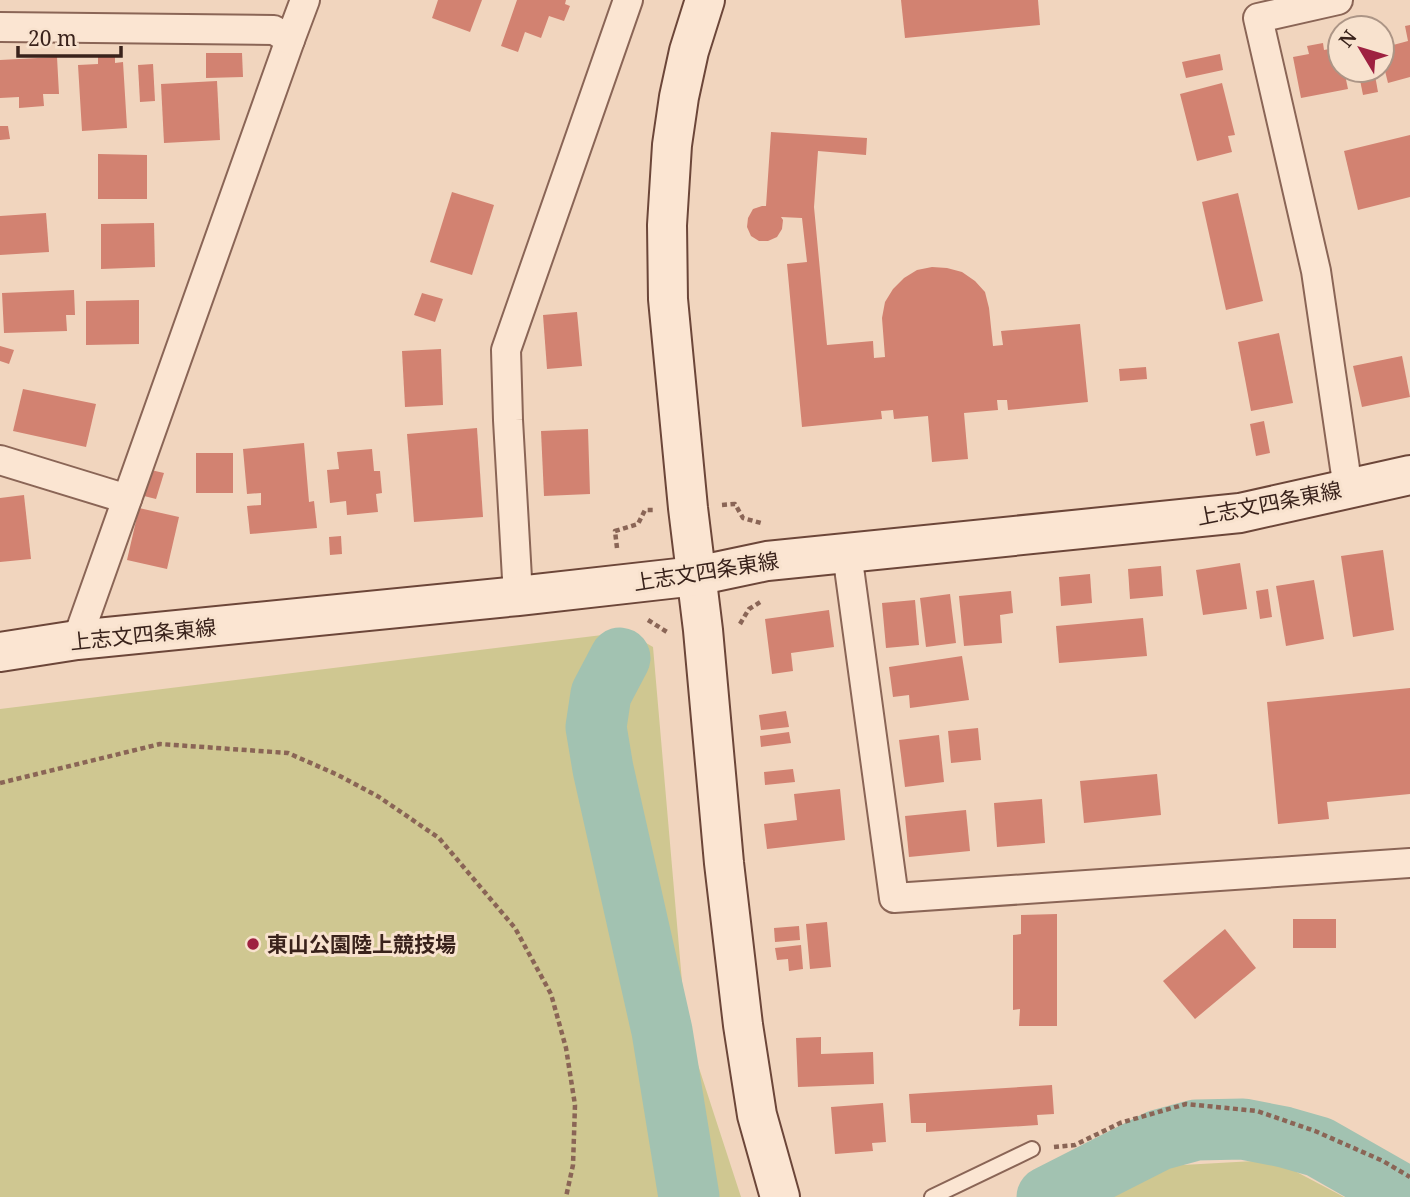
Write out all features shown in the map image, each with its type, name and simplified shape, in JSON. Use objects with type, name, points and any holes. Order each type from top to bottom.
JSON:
[{"type":"main road","points":[[702,1],[679,97],[672,145],[667,225],[668,299],[703,630],[724,863],[743,1025],[757,1115],[780,1197]]},
{"type":"main road","name":"上志文四条東線","points":[[0,652],[77,640],[696,576],[767,561],[1240,513],[1410,475]]},
{"type":"street","points":[[77,640],[305,0]]},
{"type":"street","points":[[518,596],[506,350],[628,0]]},
{"type":"street","points":[[1338,0],[1256,9],[1316,271],[1348,489]]},
{"type":"street","points":[[0,27],[274,30],[290,40]]},
{"type":"street","points":[[0,460],[127,499]]},
{"type":"street","points":[[847,553],[894,898],[1410,863]]},
{"type":"lane","points":[[932,1197],[1032,1149]]},
{"type":"path","points":[[0,783],[160,744],[288,753],[379,797],[439,838],[515,928],[551,994],[566,1048],[575,1105],[573,1165],[566,1197]]},
{"type":"path","points":[[1032,1149],[1075,1145],[1120,1123],[1186,1104],[1256,1111],[1315,1131],[1383,1161],[1410,1177]]},
{"type":"shaded area","points":[[627,632],[653,647],[686,1028],[741,1197],[0,1197],[0,709]]},
{"type":"shaded area","points":[[1274,1160],[1344,1197],[1110,1197],[1165,1166]]},
{"type":"building","points":[[438,0],[482,0],[470,32],[432,18]]},
{"type":"building","points":[[517,0],[566,0],[565,4],[570,6],[564,21],[549,16],[541,38],[525,32],[518,52],[501,46]]},
{"type":"building","points":[[901,0],[1038,0],[1040,25],[905,38]]},
{"type":"building","points":[[1410,25],[1410,77],[1396,81],[1396,44],[1408,41],[1405,26]]},
{"type":"building","points":[[1323,43],[1326,50],[1326,84],[1347,84],[1348,89],[1301,98],[1293,57],[1309,54],[1307,46]]},
{"type":"building","points":[[206,53],[242,53],[243,77],[206,78]]},
{"type":"building","points":[[1220,54],[1223,70],[1186,78],[1182,62]]},
{"type":"building","points":[[57,57],[59,94],[43,94],[44,106],[19,108],[19,97],[0,98],[0,60]]},
{"type":"building","points":[[98,57],[115,57],[115,63],[123,62],[127,128],[82,131],[78,65],[98,64]]},
{"type":"building","points":[[153,64],[155,101],[140,102],[138,65]]},
{"type":"building","points":[[217,81],[220,140],[164,143],[161,84]]},
{"type":"building","points":[[1222,83],[1235,135],[1228,136],[1232,152],[1197,161],[1180,94]]},
{"type":"building","points":[[1361,84],[1377,84],[1378,92],[1363,95]]},
{"type":"building","points":[[0,126],[8,126],[10,139],[0,140]]},
{"type":"building","points":[[771,132],[867,138],[866,155],[818,151],[814,207],[827,345],[873,341],[874,358],[885,357],[882,318],[885,302],[893,289],[917,270],[947,268],[962,272],[985,292],[993,346],[1003,345],[1001,331],[1080,324],[1088,402],[1008,410],[1007,400],[997,400],[998,410],[964,413],[968,459],[932,462],[928,416],[894,419],[893,410],[881,411],[882,419],[802,427],[787,264],[807,262],[802,218],[781,217],[782,229],[777,237],[768,241],[759,241],[751,236],[747,227],[753,209],[766,206]]},
{"type":"building","points":[[1410,135],[1410,197],[1358,210],[1344,151]]},
{"type":"building","points":[[98,154],[147,155],[147,199],[98,199]]},
{"type":"building","points":[[452,192],[494,205],[472,275],[430,262]]},
{"type":"building","points":[[1238,193],[1263,301],[1226,310],[1202,202]]},
{"type":"building","points":[[46,213],[49,252],[0,255],[0,216]]},
{"type":"building","points":[[154,223],[155,267],[101,269],[101,224]]},
{"type":"building","points":[[74,290],[75,315],[66,315],[67,331],[4,333],[2,293]]},
{"type":"building","points":[[422,293],[443,299],[435,322],[414,315]]},
{"type":"building","points":[[139,300],[139,344],[86,345],[86,301]]},
{"type":"building","points":[[577,312],[582,366],[547,369],[543,315]]},
{"type":"building","points":[[1279,333],[1293,403],[1251,411],[1238,342]]},
{"type":"building","points":[[0,346],[14,350],[9,364],[0,361]]},
{"type":"building","points":[[441,349],[443,405],[405,407],[402,351]]},
{"type":"building","points":[[1402,356],[1410,397],[1362,407],[1353,366]]},
{"type":"building","points":[[1146,367],[1147,379],[1120,381],[1119,369]]},
{"type":"building","points":[[23,389],[96,404],[86,447],[13,431]]},
{"type":"building","points":[[1264,421],[1270,453],[1256,456],[1250,424]]},
{"type":"building","points":[[477,428],[483,517],[414,522],[407,434]]},
{"type":"building","points":[[588,429],[590,494],[544,496],[541,431]]},
{"type":"building","points":[[304,443],[309,502],[314,501],[317,528],[250,534],[247,506],[261,505],[261,493],[247,494],[243,449]]},
{"type":"building","points":[[372,449],[374,471],[380,471],[382,493],[376,494],[378,512],[347,515],[346,501],[330,503],[327,470],[339,469],[337,452]]},
{"type":"building","points":[[196,453],[233,453],[233,493],[196,493]]},
{"type":"building","points":[[151,470],[164,473],[156,499],[144,496]]},
{"type":"building","points":[[24,495],[31,559],[0,562],[0,498]]},
{"type":"building","points":[[139,508],[179,517],[167,569],[127,560]]},
{"type":"building","points":[[341,536],[342,554],[330,555],[329,537]]},
{"type":"building","points":[[1383,550],[1394,630],[1353,637],[1341,556]]},
{"type":"building","points":[[1240,563],[1247,609],[1203,615],[1196,570]]},
{"type":"building","points":[[1161,566],[1163,596],[1130,599],[1128,569]]},
{"type":"building","points":[[1090,574],[1092,603],[1061,606],[1059,577]]},
{"type":"building","points":[[1314,580],[1324,639],[1286,646],[1276,586]]},
{"type":"building","points":[[1268,589],[1272,617],[1260,619],[1256,591]]},
{"type":"building","points":[[1011,591],[1013,613],[1000,615],[1002,643],[964,646],[959,596]]},
{"type":"building","points":[[950,594],[956,643],[926,647],[920,598]]},
{"type":"building","points":[[915,600],[919,645],[886,648],[882,603]]},
{"type":"building","points":[[829,610],[834,647],[791,653],[793,671],[772,674],[765,619]]},
{"type":"building","points":[[1143,618],[1147,656],[1059,663],[1056,626]]},
{"type":"building","points":[[962,656],[969,700],[910,708],[909,695],[893,697],[889,667]]},
{"type":"building","points":[[1410,688],[1410,794],[1327,802],[1329,819],[1278,824],[1267,702]]},
{"type":"building","points":[[786,711],[789,727],[761,730],[759,715]]},
{"type":"building","points":[[978,728],[981,760],[951,763],[948,731]]},
{"type":"building","points":[[789,732],[791,743],[761,747],[760,736]]},
{"type":"building","points":[[939,735],[944,782],[905,787],[899,740]]},
{"type":"building","points":[[793,769],[795,782],[765,785],[764,772]]},
{"type":"building","points":[[1157,774],[1161,815],[1084,823],[1080,781]]},
{"type":"building","points":[[840,789],[845,840],[767,849],[764,824],[797,820],[794,794]]},
{"type":"building","points":[[1042,799],[1045,843],[997,847],[994,803]]},
{"type":"building","points":[[966,810],[970,851],[909,857],[905,816]]},
{"type":"building","points":[[1057,914],[1057,1026],[1019,1026],[1020,1009],[1013,1010],[1013,935],[1021,934],[1021,915]]},
{"type":"building","points":[[1293,919],[1336,919],[1336,948],[1293,948]]},
{"type":"building","points":[[827,922],[831,967],[810,969],[806,924]]},
{"type":"building","points":[[799,926],[800,940],[775,942],[774,928]]},
{"type":"building","points":[[1225,929],[1256,968],[1195,1019],[1163,981]]},
{"type":"building","points":[[801,945],[803,969],[789,971],[788,959],[777,960],[775,948]]},
{"type":"building","points":[[821,1037],[821,1054],[873,1052],[874,1084],[798,1087],[796,1038]]},
{"type":"building","points":[[1052,1085],[1054,1114],[1037,1115],[1038,1125],[926,1132],[926,1123],[911,1123],[909,1094]]},
{"type":"building","points":[[883,1103],[886,1142],[872,1143],[873,1151],[835,1154],[831,1107]]},
{"type":"waterway","points":[[620,658],[601,694],[596,727],[662,1031],[689,1197]]},
{"type":"waterway","points":[[1047,1197],[1159,1140],[1196,1130],[1243,1129],[1319,1147],[1407,1197]]},
{"type":"place","name":"東山公園陸上競技場","points":[[253,944]]}]
